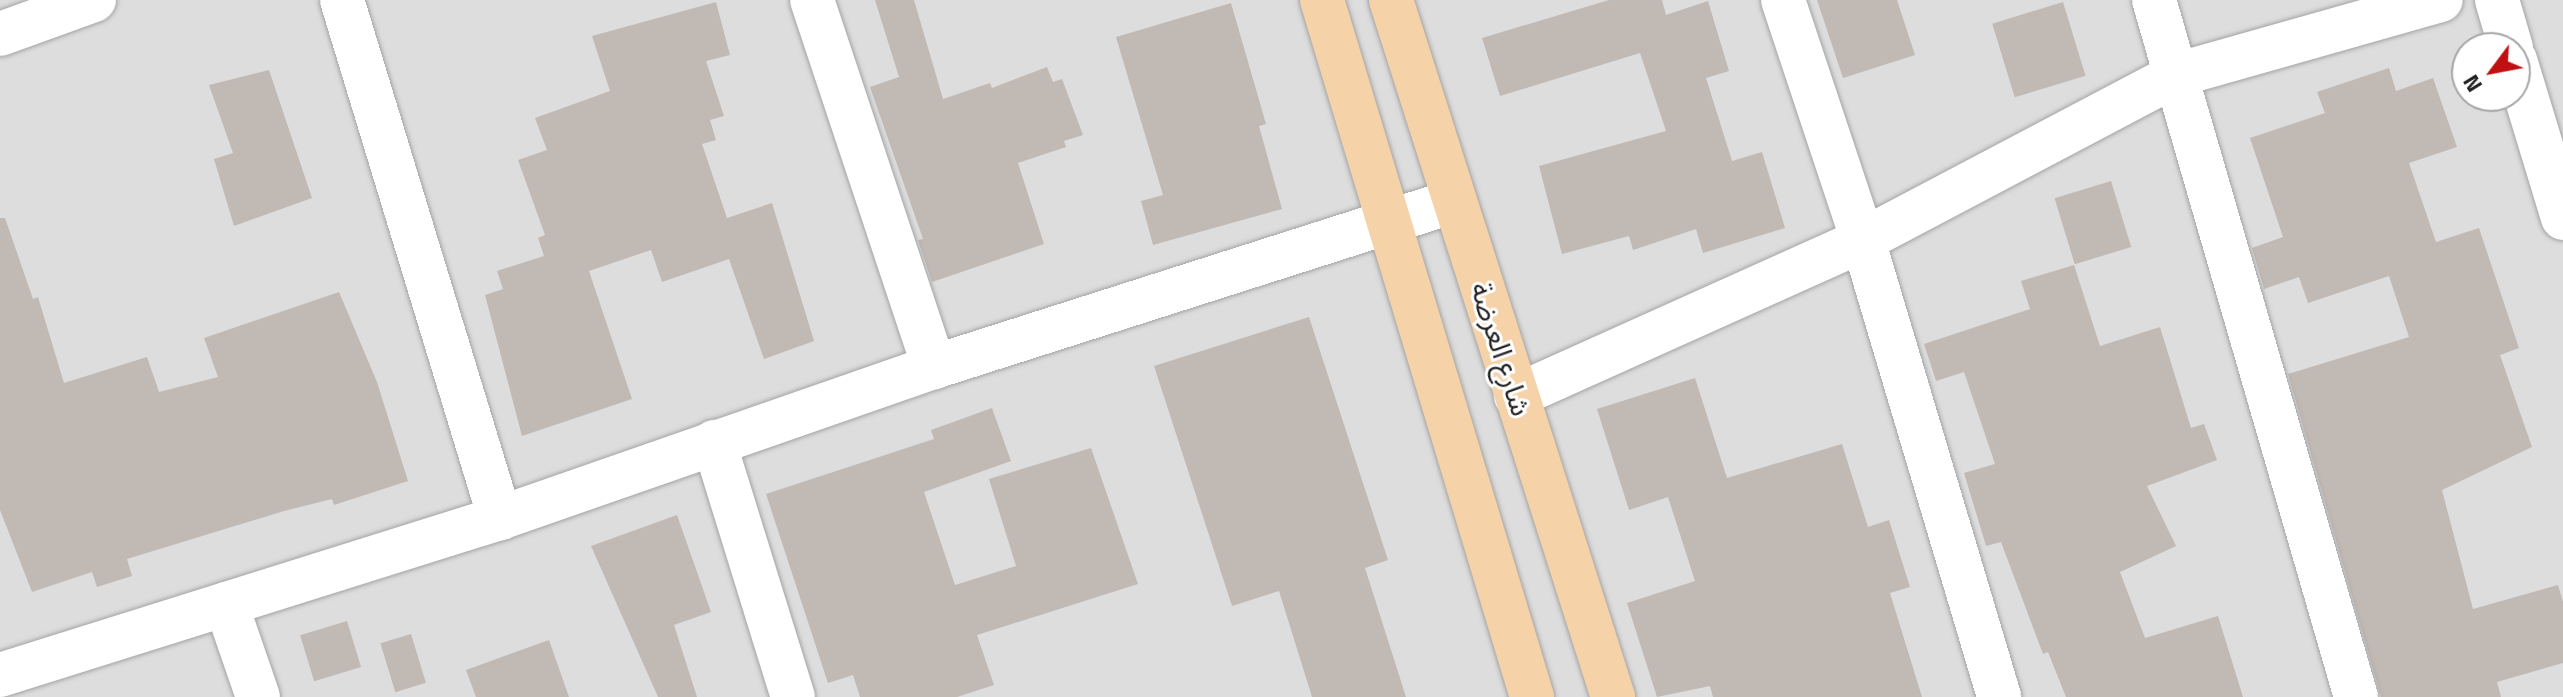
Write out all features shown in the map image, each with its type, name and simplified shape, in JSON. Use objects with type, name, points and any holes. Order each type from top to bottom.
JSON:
[{"type":"main road","points":[[1322,0],[1392,222],[1532,697]]},
{"type":"main road","name":"شارع العرضة","points":[[1391,0],[1613,697]]},
{"type":"street","points":[[0,34],[94,0]]},
{"type":"street","points":[[342,0],[500,518]]},
{"type":"street","points":[[812,0],[934,367]]},
{"type":"street","points":[[1783,0],[1863,240],[1999,697]]},
{"type":"street","points":[[2154,0],[2356,697]]},
{"type":"street","points":[[1516,396],[1863,240],[2176,75],[2441,0]]},
{"type":"street","points":[[2497,0],[2506,32]]},
{"type":"street","points":[[2531,112],[2563,218]]},
{"type":"street","points":[[0,675],[500,518],[934,367],[1454,201]]},
{"type":"street","points":[[714,442],[793,697]]},
{"type":"street","points":[[226,604],[258,697]]},
{"type":"shaded area","points":[[0,0],[2563,0],[2563,697],[0,697]]},
{"type":"building","points":[[875,0],[914,0],[943,99],[990,83],[992,88],[1047,67],[1053,82],[1062,79],[1083,135],[1064,141],[1066,147],[1018,163],[1044,244],[932,282],[918,240],[923,239],[870,87],[899,77]]},
{"type":"building","points":[[1609,0],[1662,0],[1666,15],[1708,1],[1729,71],[1706,78],[1732,161],[1762,152],[1785,228],[1703,253],[1696,229],[1633,250],[1629,236],[1562,254],[1539,166],[1666,131],[1640,53],[1500,96],[1482,38]]},
{"type":"building","points":[[1817,0],[1897,0],[1915,55],[1843,78]]},
{"type":"building","points":[[716,2],[730,55],[706,61],[724,116],[710,120],[716,140],[702,144],[727,218],[772,203],[814,341],[764,359],[729,259],[662,282],[651,250],[589,271],[632,399],[522,436],[485,295],[503,289],[497,271],[544,256],[538,238],[545,235],[518,160],[547,150],[535,118],[610,91],[592,36]]},
{"type":"building","points":[[2063,2],[2086,76],[2015,97],[1992,24]]},
{"type":"building","points":[[1231,3],[1266,124],[1259,126],[1282,209],[1153,245],[1141,201],[1163,195],[1116,37]]},
{"type":"building","points":[[2389,68],[2396,91],[2433,78],[2457,147],[2409,163],[2436,242],[2479,228],[2519,348],[2500,355],[2532,447],[2442,490],[2473,609],[2558,585],[2563,602],[2563,663],[2497,682],[2501,697],[2381,697],[2288,374],[2409,337],[2389,276],[2308,303],[2299,277],[2264,289],[2252,248],[2283,237],[2250,138],[2325,113],[2317,92]]},
{"type":"building","points":[[269,70],[312,198],[234,226],[214,159],[233,153],[209,85]]},
{"type":"building","points":[[2111,181],[2131,247],[2075,264],[2055,198]]},
{"type":"building","points":[[0,218],[5,218],[33,299],[38,297],[64,383],[147,357],[159,392],[218,377],[204,338],[339,292],[377,382],[408,481],[334,505],[332,499],[284,511],[127,559],[132,576],[97,587],[92,572],[32,592],[0,510]]},
{"type":"building","points":[[2074,265],[2100,346],[2160,327],[2191,428],[2204,424],[2217,460],[2147,486],[2176,546],[2120,572],[2145,638],[2218,616],[2243,697],[2066,697],[2048,652],[2043,654],[2001,542],[1986,546],[1964,473],[1995,464],[1964,372],[1936,381],[1924,344],[2030,309],[2021,281]]},
{"type":"building","points":[[1309,317],[1388,560],[1365,568],[1406,697],[1312,697],[1279,591],[1232,606],[1154,366]]},
{"type":"building","points":[[1695,378],[1727,478],[1842,444],[1868,527],[1889,520],[1910,587],[1890,593],[1922,697],[1713,697],[1710,686],[1657,697],[1627,603],[1695,581],[1668,497],[1629,510],[1597,409]]},
{"type":"building","points":[[992,408],[1011,461],[924,492],[955,585],[1016,566],[989,479],[1091,448],[1138,584],[977,635],[994,685],[957,697],[860,697],[853,675],[828,683],[766,494],[934,439],[931,430]]},
{"type":"building","points":[[677,515],[711,612],[674,625],[697,697],[658,697],[591,546]]},
{"type":"building","points":[[347,621],[361,667],[314,681],[300,635]]},
{"type":"building","points":[[411,634],[426,683],[395,692],[380,643]]},
{"type":"building","points":[[549,640],[569,697],[476,697],[466,670]]}]
